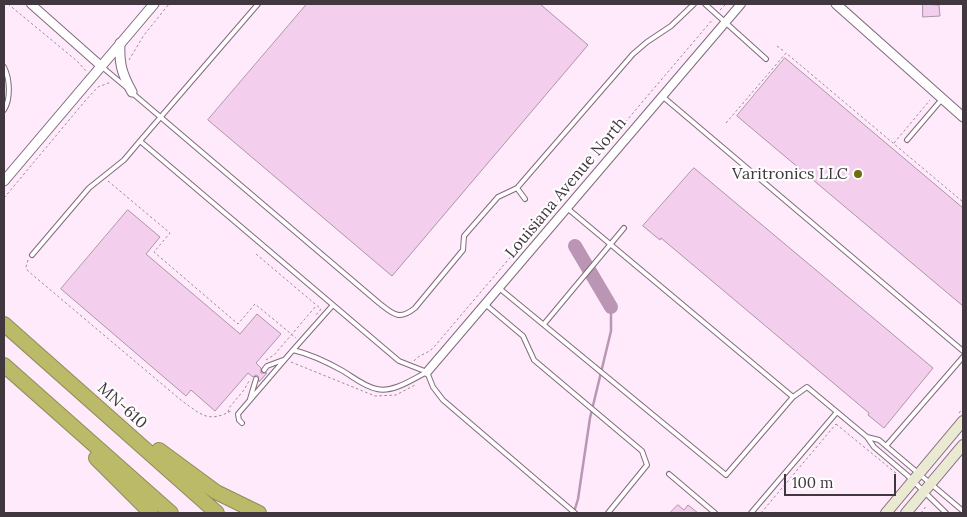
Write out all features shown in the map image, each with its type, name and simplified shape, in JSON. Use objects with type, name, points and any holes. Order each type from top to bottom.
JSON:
[{"type":"highway","name":"MN-610","points":[[4,324],[217,513]]},
{"type":"highway","points":[[31,348],[185,470],[216,492],[259,513]]},
{"type":"highway","points":[[4,365],[171,513]]},
{"type":"highway","points":[[51,408],[82,444],[151,513]]},
{"type":"main road","points":[[886,513],[963,420]]},
{"type":"main road","points":[[906,513],[963,445]]},
{"type":"street","points":[[31,4],[101,66]]},
{"type":"street","points":[[4,181],[154,4]]},
{"type":"street","name":"Louisiana Avenue North","points":[[427,372],[741,4]]},
{"type":"street","points":[[836,4],[963,117]]},
{"type":"street","points":[[120,44],[119,63],[132,92]]},
{"type":"lane","points":[[32,255],[89,188],[124,160],[258,4]]},
{"type":"lane","points":[[101,66],[379,303],[395,315],[401,316],[415,308],[463,250],[464,236],[498,196],[517,188],[639,48],[671,26],[694,4]]},
{"type":"lane","points":[[705,4],[766,59]]},
{"type":"lane","points":[[4,67],[7,74],[8,102],[4,110]]},
{"type":"lane","points":[[662,96],[963,350]]},
{"type":"lane","points":[[907,140],[942,99]]},
{"type":"lane","points":[[140,141],[399,361],[427,372],[433,387],[443,400],[575,513]]},
{"type":"lane","points":[[517,188],[525,199]]},
{"type":"lane","points":[[568,208],[793,397]]},
{"type":"lane","points":[[544,324],[624,228]]},
{"type":"lane","points":[[499,288],[726,475],[793,397],[807,387],[867,438],[874,447],[927,488],[962,509]]},
{"type":"lane","points":[[485,304],[523,336],[534,360],[642,451],[647,465],[608,513]]},
{"type":"lane","points":[[242,423],[237,417],[249,400],[333,305]]},
{"type":"lane","points":[[293,350],[322,360],[378,390],[389,389],[427,372]]},
{"type":"lane","points":[[886,446],[963,357]]},
{"type":"lane","points":[[264,370],[267,366],[286,358]]},
{"type":"lane","points":[[249,400],[254,378]]},
{"type":"lane","points":[[751,513],[837,412]]},
{"type":"lane","points":[[867,438],[879,440],[886,446],[927,488],[946,513]]},
{"type":"lane","points":[[669,474],[716,513]]},
{"type":"path","points":[[8,4],[78,61],[83,69]]},
{"type":"path","points":[[128,65],[137,45],[169,4]]},
{"type":"path","points":[[411,366],[415,358],[428,353],[434,347],[726,4]]},
{"type":"path","points":[[777,46],[963,202]]},
{"type":"path","points":[[726,123],[786,53]]},
{"type":"path","points":[[4,198],[85,101],[98,88],[108,84]]},
{"type":"path","points":[[894,143],[930,100],[942,99]]},
{"type":"path","points":[[103,177],[170,233],[154,252],[238,324],[255,304],[300,342]]},
{"type":"path","points":[[256,254],[321,309],[316,314],[320,320]]},
{"type":"path","points":[[32,255],[26,264],[28,271],[182,401],[212,418],[231,411],[237,417]]},
{"type":"path","points":[[266,360],[279,349],[316,305]]},
{"type":"path","points":[[279,349],[290,362],[375,396],[396,395],[415,386],[412,380]]},
{"type":"path","points":[[228,412],[228,408],[254,378]]},
{"type":"path","points":[[761,513],[836,424],[900,477]]},
{"type":"building","points":[[307,4],[540,4],[588,45],[392,276],[208,120]]},
{"type":"building","points":[[923,4],[939,5],[940,16],[923,17]]},
{"type":"building","points":[[785,58],[963,208],[963,306],[737,116]]},
{"type":"building","points":[[694,168],[933,368],[884,428],[868,415],[869,413],[661,238],[660,240],[643,226]]},
{"type":"building","points":[[128,210],[160,237],[146,254],[240,334],[257,314],[281,334],[256,363],[261,368],[261,373],[267,373],[259,382],[258,376],[253,377],[248,373],[215,411],[191,390],[186,396],[61,289]]},
{"type":"building","points":[[678,505],[684,510],[688,505],[698,513],[670,513]]},
{"type":"waterway","points":[[575,246],[611,307]]},
{"type":"waterway","points":[[574,512],[578,499],[590,418],[611,331],[611,307]]},
{"type":"place","name":"Varitronics LLC","points":[[858,174]]}]
